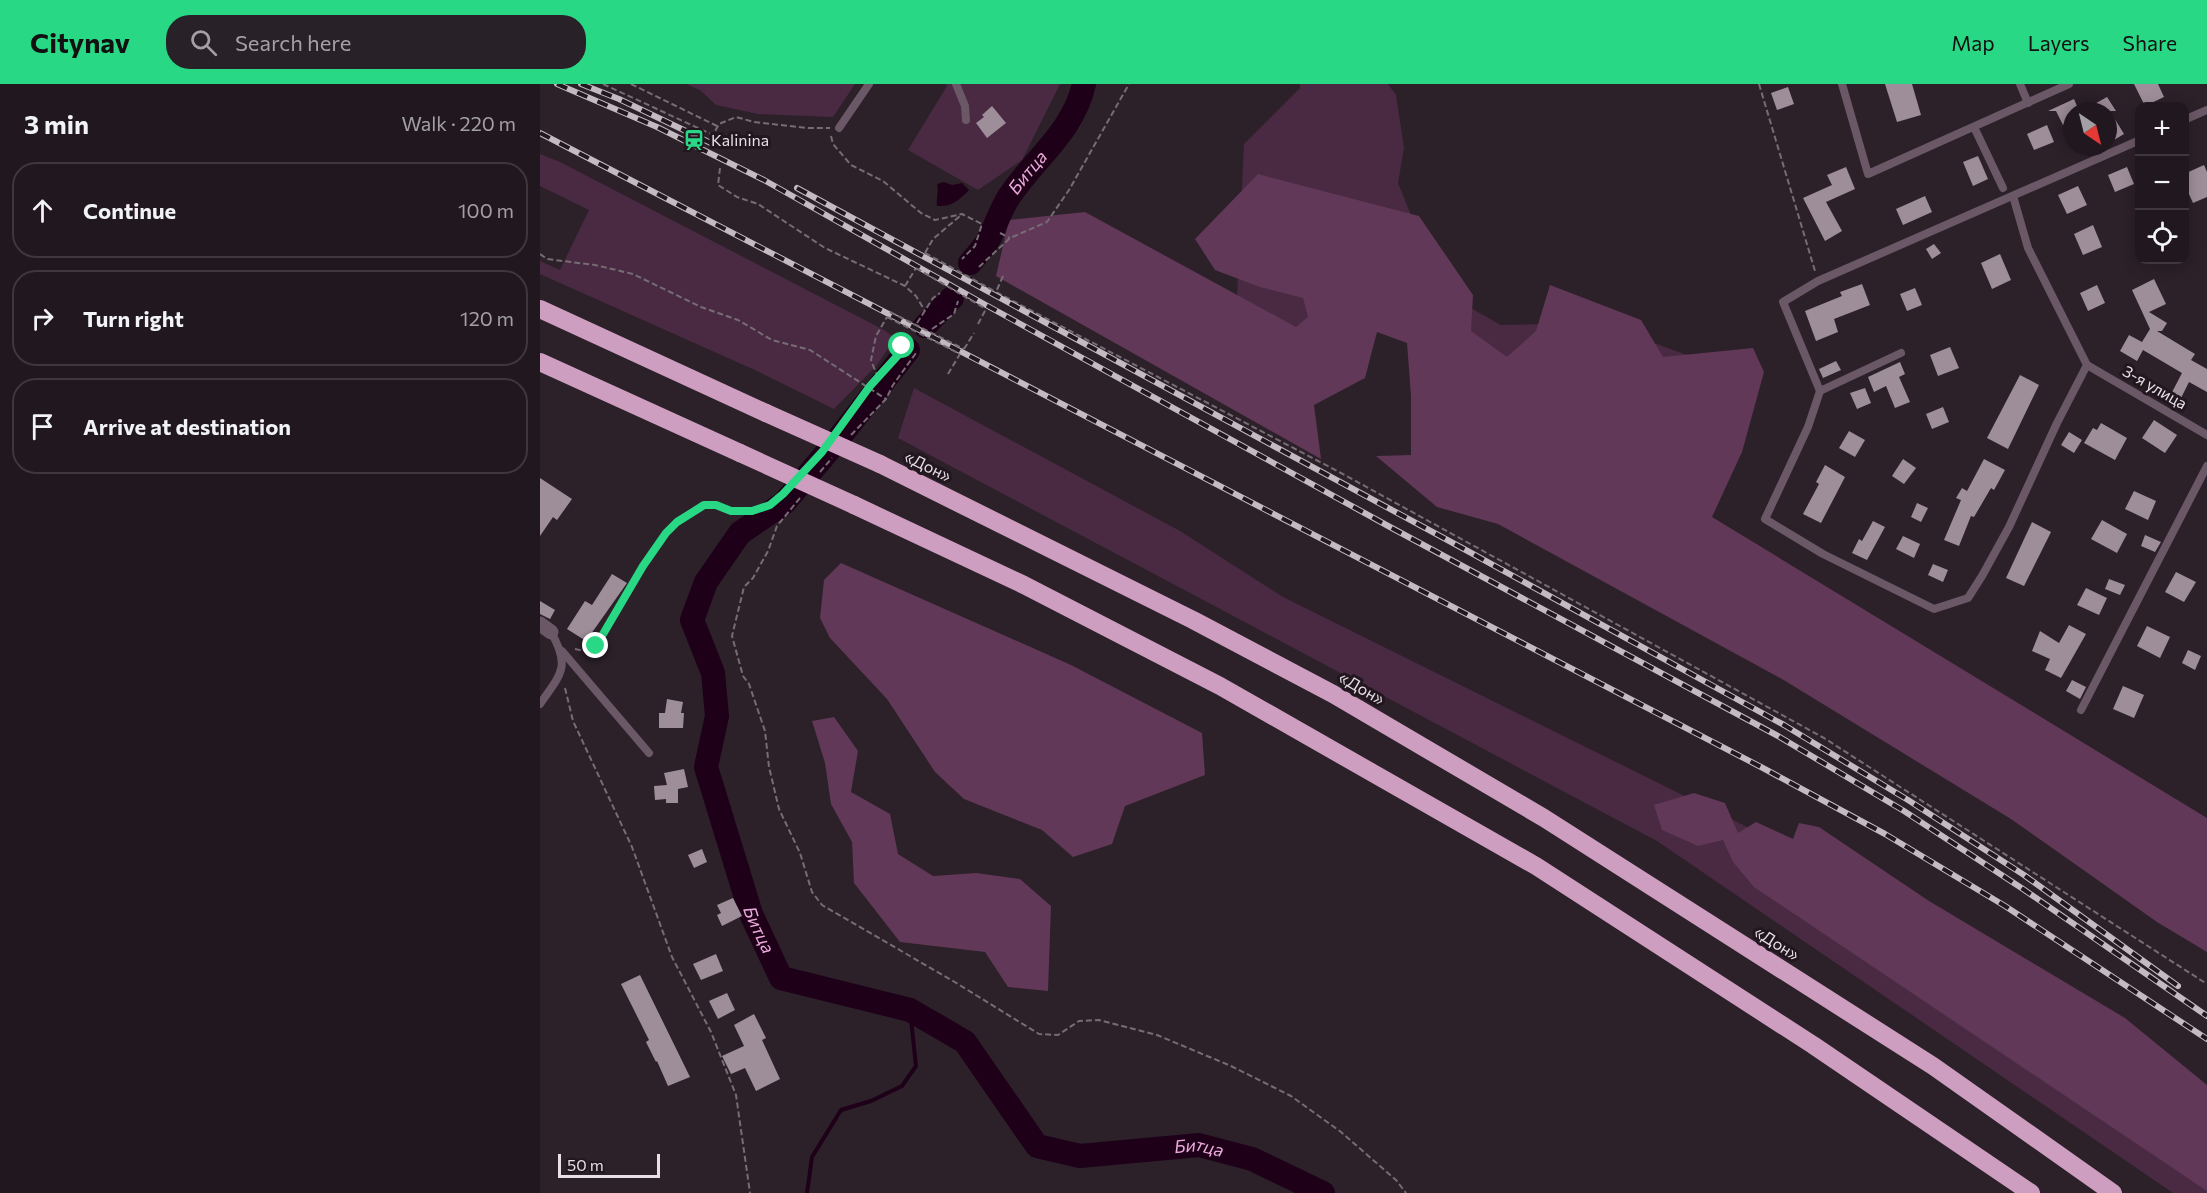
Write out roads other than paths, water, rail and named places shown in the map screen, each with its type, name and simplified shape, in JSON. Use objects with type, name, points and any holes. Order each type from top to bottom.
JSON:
[{"type":"highway","name":"«Дон»","points":[[540,309],[880,464],[1162,605],[1333,694],[1534,812],[1933,1066],[2113,1193]]},
{"type":"highway","points":[[540,362],[1024,585],[1220,686],[1536,866],[1813,1046],[2031,1193]]},
{"type":"lane","points":[[834,128],[869,84]]},
{"type":"lane","points":[[956,84],[965,106],[966,120]]},
{"type":"lane","points":[[1842,84],[1868,174],[2069,84]]},
{"type":"lane","points":[[2020,84],[2028,103]]},
{"type":"lane","points":[[2189,118],[2207,110]]},
{"type":"lane","points":[[1974,127],[2003,188]]},
{"type":"lane","points":[[2013,196],[2028,248],[2087,366],[1983,576],[1968,598],[1934,609],[1823,554],[1765,519],[1808,427],[1820,391],[1783,302],[1818,281],[2135,142]]},
{"type":"lane","points":[[1820,391],[1901,353]]},
{"type":"lane","name":"3-я улица","points":[[2087,366],[2207,435]]},
{"type":"lane","points":[[2081,710],[2207,466]]},
{"type":"lane","points":[[546,628],[562,651],[649,753]]},
{"type":"lane","points":[[540,704],[561,674],[562,651]]},
{"type":"waterway","name":"Битца","points":[[970,263],[990,237],[1009,196],[1064,128],[1079,100],[1084,84]]},
{"type":"waterway","name":"Битца","points":[[925,326],[952,298]]},
{"type":"waterway","name":"Битца","points":[[908,350],[835,443],[784,503],[740,533],[706,582],[692,620],[713,673],[717,716],[706,767],[751,914],[781,978],[910,1010],[965,1042],[1037,1146],[1080,1156],[1199,1145],[1252,1159],[1323,1193]]},
{"type":"waterway","points":[[807,1193],[812,1157],[841,1110],[871,1101],[902,1086],[916,1066],[910,1010]]},
{"type":"railway","points":[[557,84],[657,127],[764,180],[1390,527],[1778,736],[1904,811],[2023,889],[2207,1016]]},
{"type":"railway","points":[[581,84],[619,99],[715,145]]},
{"type":"railway","points":[[540,133],[1761,767],[1885,834],[2005,906],[2207,1039]]},
{"type":"railway","points":[[797,188],[1784,725],[1908,800],[2024,875],[2178,986]]},
{"type":"place","name":"Kalinina","points":[[694,140]]}]
